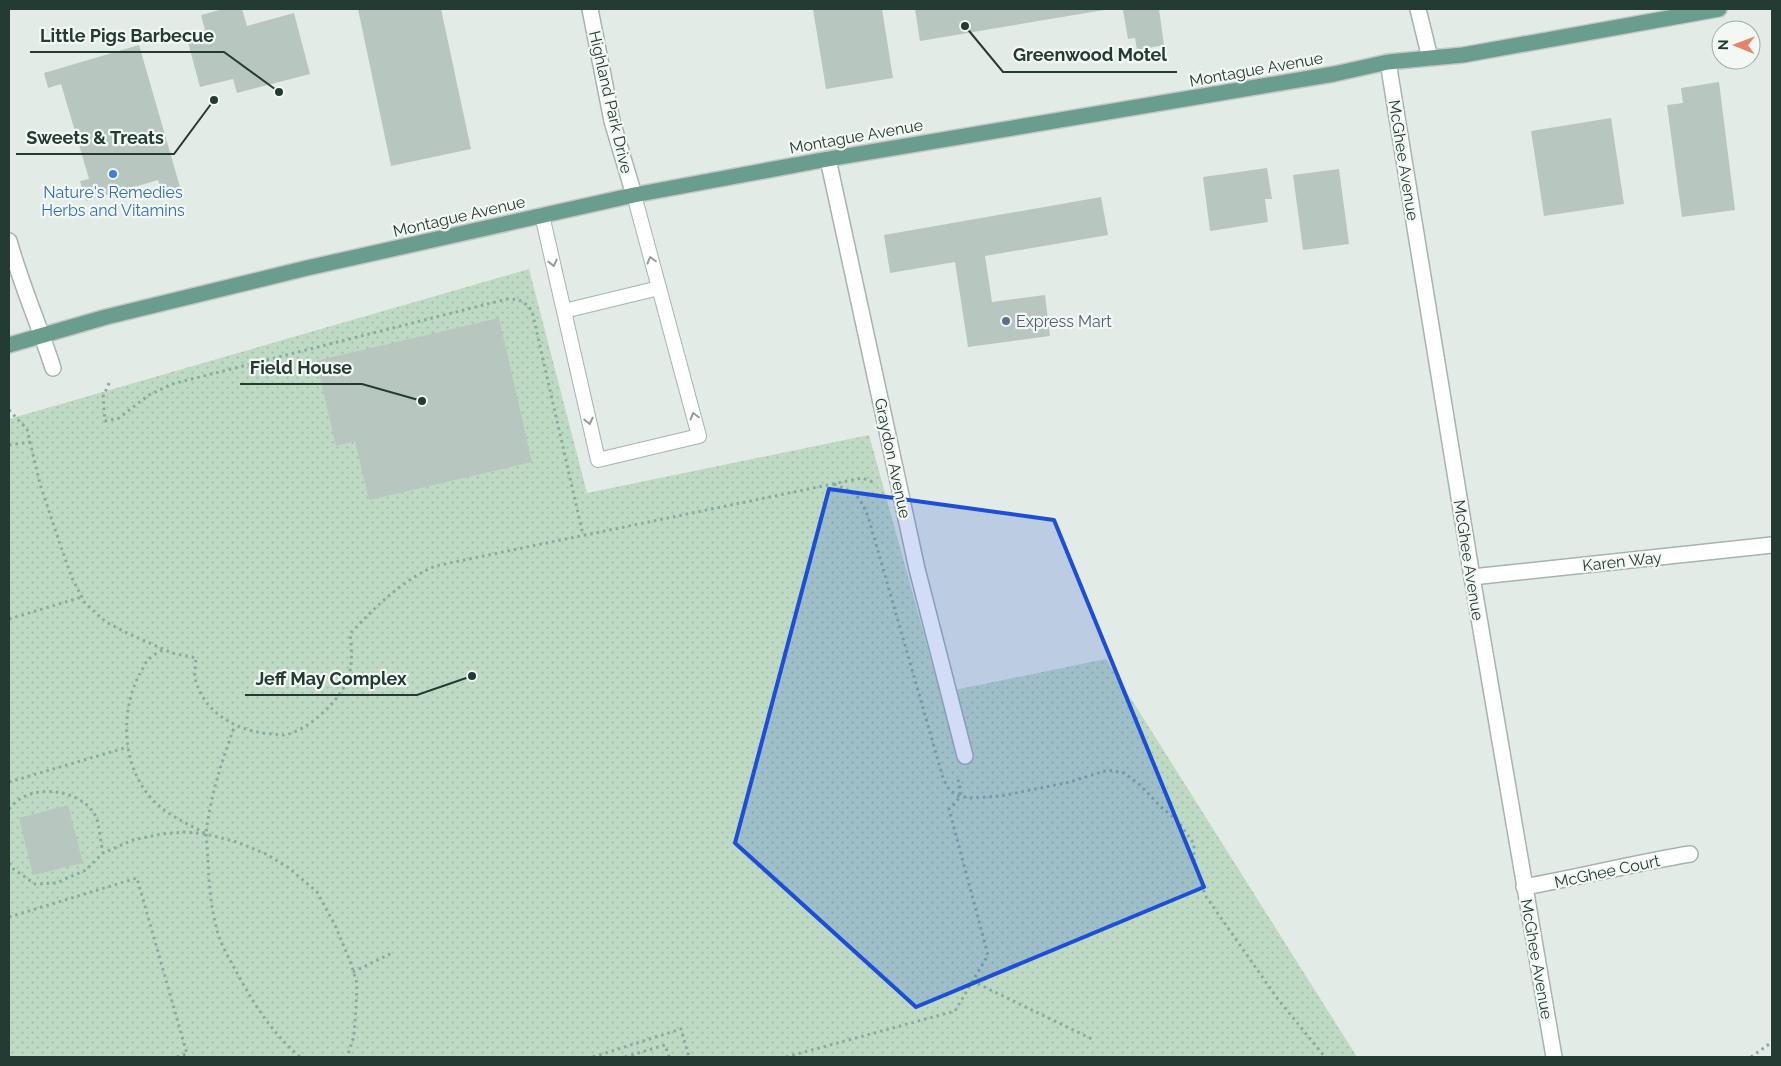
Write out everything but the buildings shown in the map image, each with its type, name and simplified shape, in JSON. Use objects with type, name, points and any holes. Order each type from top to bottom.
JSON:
[{"type":"main road","name":"Montague Avenue","points":[[9,345],[106,317],[307,268],[634,195],[828,159],[1334,74],[1388,62],[1463,55],[1719,9]]},
{"type":"street","name":"Highland Park Drive","points":[[590,9],[612,121],[634,195]]},
{"type":"street","points":[[1418,9],[1430,58]]},
{"type":"street","name":"McGhee Avenue","points":[[1388,62],[1472,577],[1554,1057]]},
{"type":"street","name":"Graydon Avenue","points":[[828,159],[917,569],[965,756]]},
{"type":"street","points":[[9,240],[18,272],[53,368]]},
{"type":"street","name":"Karen Way","points":[[1472,577],[1772,546]]},
{"type":"street","name":"McGhee Court","points":[[1524,887],[1595,874],[1632,864],[1690,854]]},
{"type":"lane","points":[[542,215],[598,460],[699,436],[634,195]]},
{"type":"lane","points":[[564,311],[659,288]]},
{"type":"path","points":[[109,383],[103,398],[105,421],[119,418],[149,395],[172,384],[508,299],[521,299],[532,311],[583,535]]},
{"type":"path","points":[[9,410],[27,428],[40,484],[72,578],[85,602],[106,622],[162,649],[196,658],[195,677],[204,698],[216,713],[235,726],[260,733],[284,735],[310,724],[333,704],[347,682],[352,655],[350,634],[385,597],[416,575],[435,566],[862,478],[873,482],[877,486]]},
{"type":"path","points":[[9,444],[30,442]]},
{"type":"path","points":[[834,484],[860,498],[868,516],[943,778],[950,791],[959,796],[970,798],[1001,796],[1070,782],[1108,770],[1124,773],[1140,785],[1161,807],[1178,821],[1194,844],[1194,858],[1205,896],[1282,1005],[1325,1057]]},
{"type":"path","points":[[9,619],[82,597]]},
{"type":"path","points":[[162,649],[147,661],[131,692],[127,713],[130,759],[141,786],[152,799],[168,813],[206,834]]},
{"type":"path","points":[[235,726],[215,785],[208,814],[206,834],[210,892],[214,918],[229,959],[248,994],[266,1022],[288,1047],[300,1057]]},
{"type":"path","points":[[9,782],[128,747]]},
{"type":"path","points":[[786,1057],[955,1010],[988,955],[949,809],[958,801],[959,796],[960,788],[955,769]]},
{"type":"path","points":[[9,809],[20,798],[36,793],[50,790],[70,795],[87,804],[97,820],[102,853]]},
{"type":"path","points":[[9,863],[12,868],[35,884],[56,883],[86,870],[102,853],[133,840],[161,834],[184,832],[206,834],[237,842],[266,854],[289,868],[317,892],[335,925],[357,983],[354,1036],[347,1057]]},
{"type":"path","points":[[9,917],[137,878],[187,1054],[176,1057]]},
{"type":"path","points":[[353,972],[394,952]]},
{"type":"path","points":[[972,981],[1094,1040]]},
{"type":"path","points":[[593,1057],[681,1029],[689,1057]]},
{"type":"path","points":[[1752,1057],[1772,1042]]},
{"type":"path","points":[[625,1057],[665,1045],[669,1057]]},
{"type":"highlighted area","points":[[829,489],[1054,520],[1204,887],[916,1007],[735,843]]},
{"type":"green space","points":[[529,269],[587,493],[869,435],[940,693],[1106,659],[1357,1057],[9,1057],[9,419]]},
{"type":"place","name":"Greenwood Motel","points":[[965,26]]},
{"type":"place","name":"Little Pigs Barbecue","points":[[279,92]]},
{"type":"place","name":"Sweets & Treats","points":[[214,100]]},
{"type":"place","name":"Nature's Remedies Herbs and Vitamins","points":[[113,174]]},
{"type":"place","name":"Express Mart","points":[[1006,321]]},
{"type":"place","name":"Field House","points":[[422,401]]},
{"type":"place","name":"Jeff May Complex","points":[[472,676]]}]
